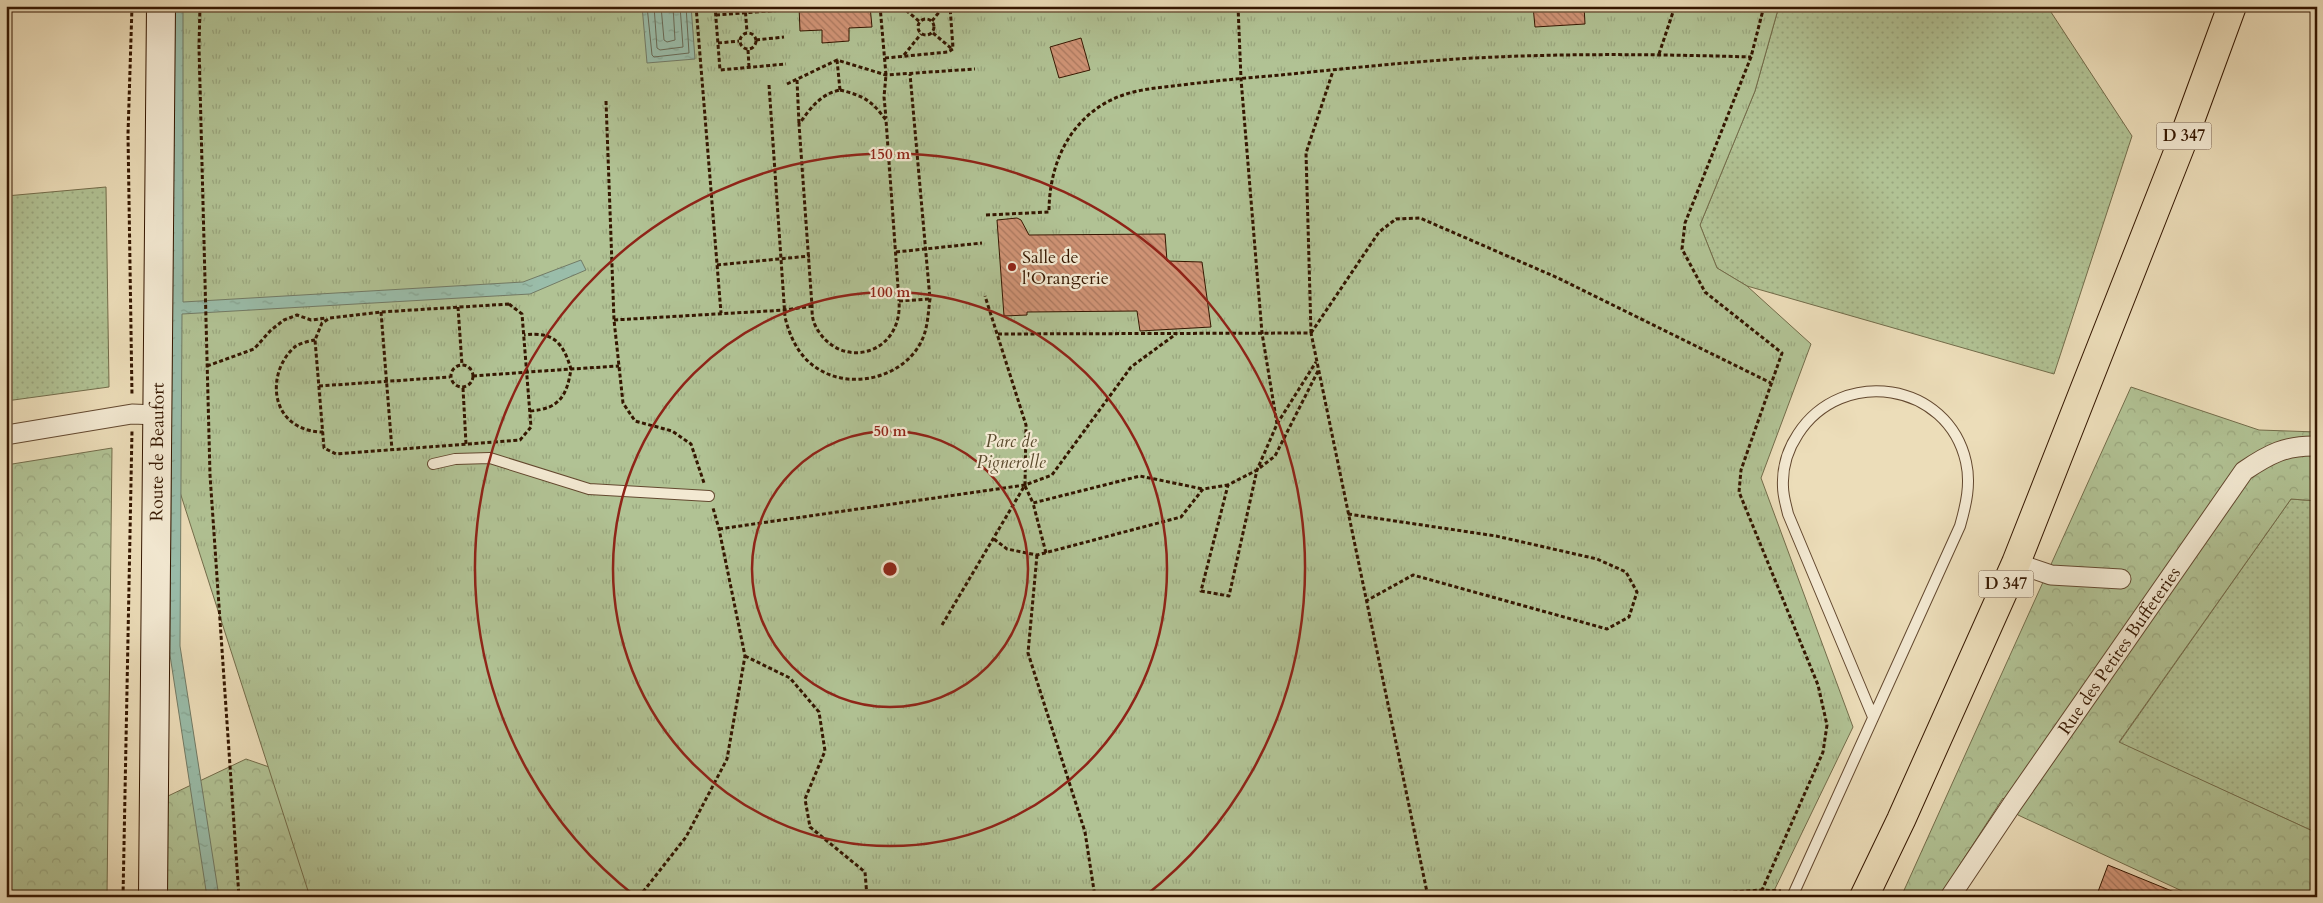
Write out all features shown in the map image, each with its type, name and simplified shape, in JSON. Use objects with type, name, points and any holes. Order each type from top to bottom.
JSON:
[{"type":"main road","name":"D 347","points":[[1864,897],[1901,820],[2016,563],[2184,137],[2232,6]]},
{"type":"street","name":"Route de Beaufort","points":[[153,897],[161,6]]},
{"type":"street","points":[[6,435],[132,414],[158,415]]},
{"type":"street","name":"Rue des Petites Buffeteries","points":[[1950,897],[2013,803],[2244,471],[2269,454],[2299,446],[2317,446]]},
{"type":"street","points":[[2016,563],[2051,575],[2121,579]]},
{"type":"lane","points":[[1793,894],[1960,526],[1967,503],[1968,481],[1966,462],[1960,443],[1946,423],[1919,401],[1899,393],[1881,390],[1860,391],[1839,398],[1820,410],[1805,423],[1791,445],[1784,467],[1782,488],[1788,514],[1873,717]]},
{"type":"lane","points":[[433,464],[455,460],[490,458],[589,489],[708,496]]},
{"type":"path","points":[[132,6],[128,134],[133,402]]},
{"type":"path","points":[[200,6],[199,47],[210,474],[240,897]]},
{"type":"path","points":[[696,6],[721,313]]},
{"type":"path","points":[[715,6],[720,70],[786,64]]},
{"type":"path","points":[[745,6],[747,32]]},
{"type":"path","points":[[797,80],[814,323],[821,335],[832,345],[846,352],[861,352],[875,349],[890,337],[899,321],[896,252],[884,97],[885,58],[880,6]]},
{"type":"path","points":[[901,6],[920,22]]},
{"type":"path","points":[[932,21],[944,6]]},
{"type":"path","points":[[950,6],[953,49]]},
{"type":"path","points":[[1238,6],[1241,78],[1262,333],[1277,424]]},
{"type":"path","points":[[1659,54],[1675,6]]},
{"type":"path","points":[[1759,897],[1823,752],[1828,725],[1818,685],[1740,492],[1741,470],[1782,353],[1705,292],[1682,249],[1685,223],[1751,57],[1764,6]]},
{"type":"path","points":[[716,16],[783,10]]},
{"type":"path","points":[[927,19],[932,21],[935,26],[932,33],[926,36],[921,34],[918,27],[920,22],[927,19]]},
{"type":"path","points":[[747,32],[752,34],[756,40]]},
{"type":"path","points":[[739,42],[742,34],[747,32]]},
{"type":"path","points":[[932,33],[953,49]]},
{"type":"path","points":[[904,55],[921,34]]},
{"type":"path","points":[[756,40],[784,37]]},
{"type":"path","points":[[748,50],[755,45],[756,40]]},
{"type":"path","points":[[718,43],[739,42]]},
{"type":"path","points":[[739,42],[741,46],[748,50]]},
{"type":"path","points":[[885,58],[948,52],[953,49]]},
{"type":"path","points":[[748,50],[749,67]]},
{"type":"path","points":[[986,215],[1049,212],[1051,179],[1062,148],[1082,122],[1108,102],[1138,90],[1241,78],[1458,59],[1659,54],[1751,57]]},
{"type":"path","points":[[837,60],[840,90]]},
{"type":"path","points":[[787,84],[837,60],[886,75],[975,69]]},
{"type":"path","points":[[1333,70],[1306,153],[1311,333],[1428,897]]},
{"type":"path","points":[[769,85],[785,310],[789,333],[807,360],[819,370],[836,377],[855,380],[890,372],[906,360],[921,342],[927,323],[930,299],[910,74]]},
{"type":"path","points":[[799,124],[819,100],[830,92],[840,90],[861,95],[875,105],[886,120]]},
{"type":"path","points":[[1311,333],[1379,232],[1396,219],[1412,217],[1420,218],[1558,278],[1771,383]]},
{"type":"path","points":[[896,252],[982,243]]},
{"type":"path","points":[[717,265],[810,256]]},
{"type":"path","points":[[985,296],[1026,425],[1025,485],[1033,504],[1046,553]]},
{"type":"path","points":[[899,301],[930,299]]},
{"type":"path","points":[[207,366],[254,349],[271,330],[284,320],[296,315],[311,320],[382,312],[508,304],[522,314],[531,427],[520,440],[336,454],[324,448],[315,340],[322,323],[330,318]]},
{"type":"path","points":[[614,320],[785,310],[812,306]]},
{"type":"path","points":[[458,307],[462,365]]},
{"type":"path","points":[[382,312],[392,450]]},
{"type":"path","points":[[998,334],[1311,333]]},
{"type":"path","points":[[524,335],[542,334],[554,338],[565,350],[572,369],[568,389],[561,400],[550,406],[530,411]]},
{"type":"path","points":[[719,528],[1025,485],[1052,475],[1131,367],[1177,334]]},
{"type":"path","points":[[315,340],[297,346],[283,361],[275,385],[278,404],[284,416],[301,428],[323,432]]},
{"type":"path","points":[[1228,485],[1201,590],[1229,596],[1257,470],[1277,424],[1316,361]]},
{"type":"path","points":[[462,365],[469,368],[473,376],[470,384],[463,388],[454,385],[450,377],[453,369],[462,365]]},
{"type":"path","points":[[473,376],[619,366]]},
{"type":"path","points":[[1033,504],[1140,476],[1203,489],[1228,485],[1257,470],[1276,456],[1318,371]]},
{"type":"path","points":[[319,386],[450,377]]},
{"type":"path","points":[[463,388],[466,444]]},
{"type":"path","points":[[123,897],[132,423]]},
{"type":"path","points":[[942,625],[1025,485]]},
{"type":"path","points":[[994,539],[1007,549],[1036,555],[1046,553],[1181,517],[1203,489]]},
{"type":"path","points":[[1348,514],[1496,536],[1597,559],[1626,572],[1637,592],[1629,617],[1607,629],[1413,575],[1366,601]]},
{"type":"path","points":[[1036,555],[1028,653],[1085,832],[1095,897]]},
{"type":"path","points":[[745,656],[790,678],[819,712],[825,752],[805,799],[810,827],[865,872],[867,897]]},
{"type":"path","points":[[1662,897],[1762,890],[1793,894]]},
{"type":"green space","name":"Parc de Pignerolle","points":[[176,6],[1779,6],[1755,91],[1700,225],[1717,268],[1747,286],[1811,344],[1761,478],[1853,727],[1771,897],[310,897],[169,458]]},
{"type":"green space","points":[[1779,6],[2047,6],[2132,136],[2054,374],[1747,286],[1717,268],[1700,225],[1755,91]]},
{"type":"green space","points":[[106,187],[109,387],[6,401],[6,196]]},
{"type":"green space","points":[[2131,387],[2259,430],[2317,432],[2317,501],[2291,499],[2119,742],[2317,833],[2317,897],[2195,897],[2018,815],[2003,798],[1939,897],[1901,897]]},
{"type":"green space","points":[[112,448],[107,897],[6,897],[6,465]]},
{"type":"green space","points":[[2291,499],[2317,501],[2317,833],[2119,743]]},
{"type":"green space","points":[[246,759],[365,800],[417,897],[162,897],[168,796]]},
{"type":"water","points":[[174,6],[183,6],[183,302],[523,282],[581,260],[586,270],[530,294],[182,314],[180,646],[219,897],[207,897],[170,655]]},
{"type":"water","points":[[642,6],[691,6],[695,59],[647,63]]},
{"type":"building","points":[[799,6],[870,6],[872,27],[849,28],[849,41],[822,43],[822,30],[800,31]]},
{"type":"building","points":[[1533,6],[1584,6],[1585,24],[1535,27]]},
{"type":"building","points":[[1081,38],[1090,70],[1059,78],[1050,47]]},
{"type":"building","points":[[1017,218],[1021,220],[1029,235],[1165,234],[1167,261],[1202,262],[1211,327],[1140,331],[1137,311],[1027,312],[1027,315],[1004,316],[997,220]]},
{"type":"building","points":[[2108,865],[2184,896],[2184,897],[2096,897]]},
{"type":"place","name":"Salle de l'Orangerie","points":[[1012,267]]}]
